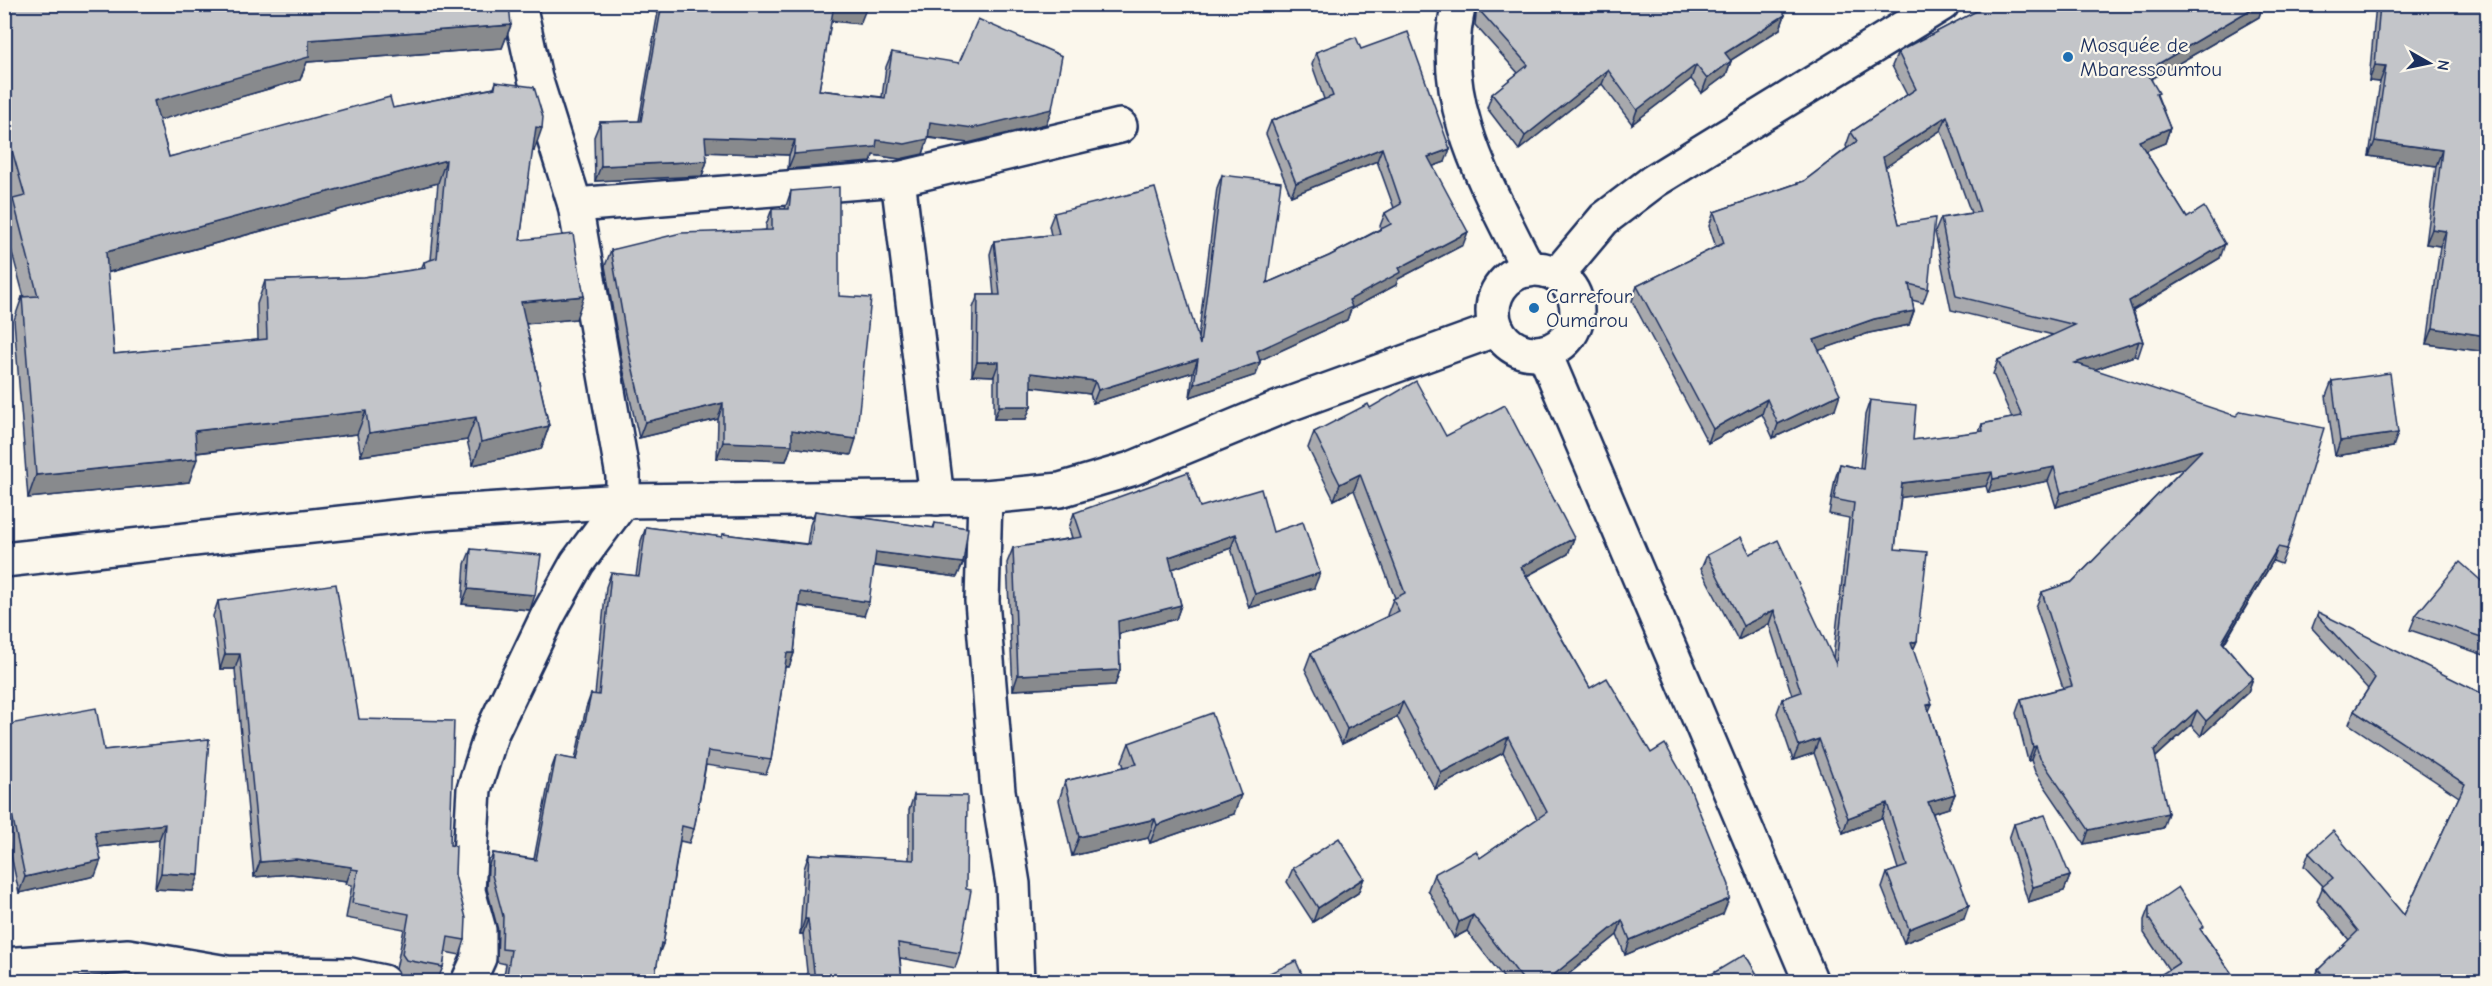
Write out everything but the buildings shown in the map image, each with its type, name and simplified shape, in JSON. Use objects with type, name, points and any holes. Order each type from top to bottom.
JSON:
[{"type":"street","points":[[468,981],[479,958],[479,930],[468,891],[474,789],[496,723],[547,617],[578,563],[623,501],[622,476],[574,205],[535,78],[519,4]]},
{"type":"street","points":[[1459,4],[1452,34],[1457,101],[1464,129],[1495,201],[1543,272]]},
{"type":"street","points":[[1543,272],[1604,219],[1654,181],[1942,4]]},
{"type":"street","points":[[574,205],[898,178],[1120,126]]},
{"type":"street","points":[[898,178],[937,498]]},
{"type":"street","points":[[1543,272],[1568,284],[1575,297],[1577,310],[1575,324],[1569,337],[1557,347],[1531,354],[1505,341],[1497,329],[1494,303],[1498,291],[1517,273],[1543,272]]},
{"type":"street","points":[[4,560],[422,514],[623,501],[985,497],[1060,490],[1131,469],[1281,407],[1497,329]]},
{"type":"street","points":[[1544,352],[1811,981]]},
{"type":"street","points":[[985,497],[982,601],[998,791],[1013,884],[1017,981]]},
{"type":"street","points":[[4,965],[128,956],[227,973],[350,975],[383,981]]},
{"type":"place","name":"Mosquée de Mbaressoumtou","points":[[2068,57]]},
{"type":"place","name":"Carrefour Oumarou","points":[[1534,308]]}]
